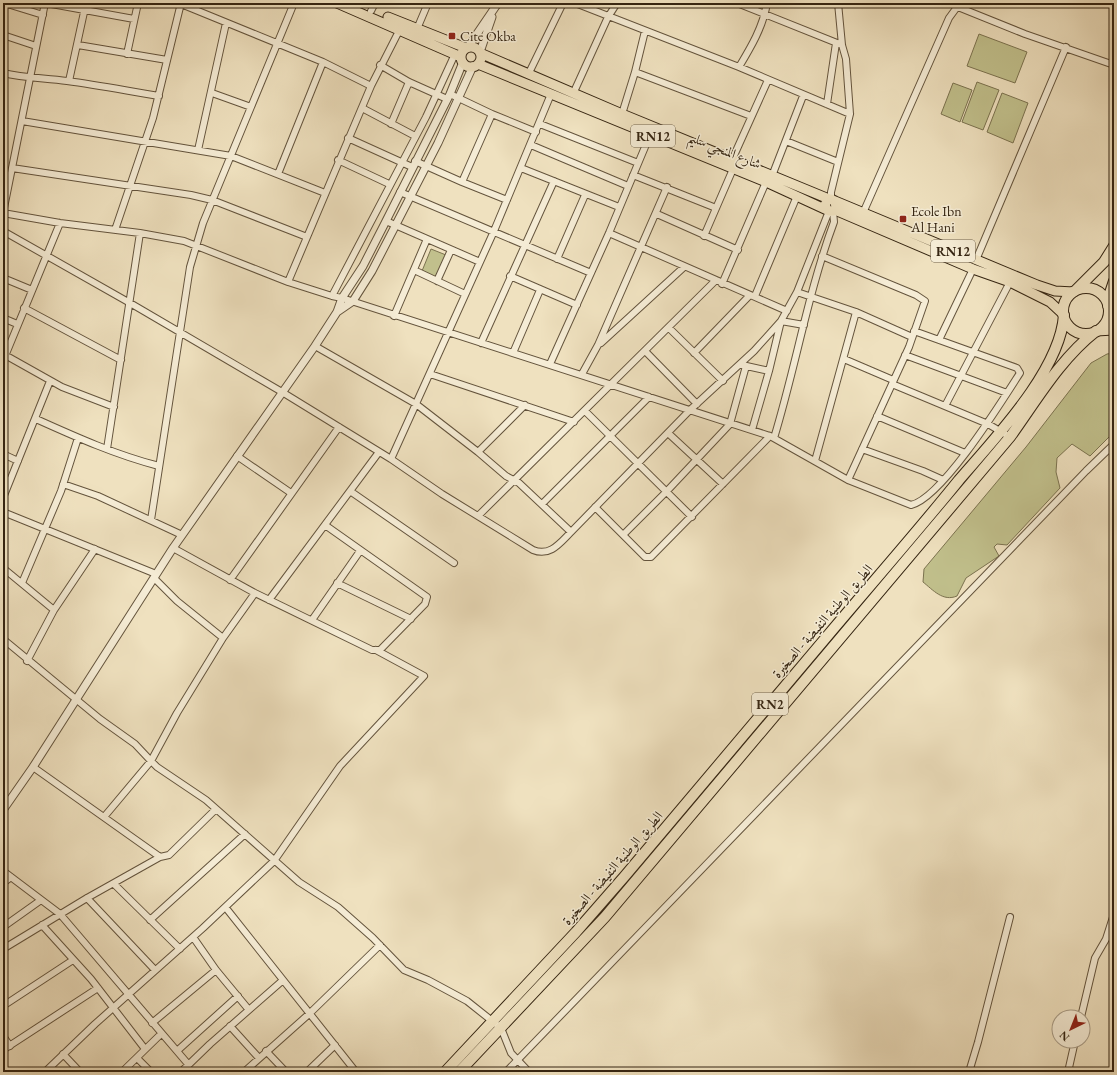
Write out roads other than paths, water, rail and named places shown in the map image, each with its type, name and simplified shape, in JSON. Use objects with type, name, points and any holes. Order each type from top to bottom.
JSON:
[{"type":"highway","points":[[1114,246],[1104,262],[1065,302],[1064,315],[1070,327],[1076,331],[1090,334],[1096,331],[1107,320],[1111,309],[1109,296],[1114,281]]},
{"type":"highway","points":[[1074,292],[1088,288],[1095,290],[1105,299],[1111,309]]},
{"type":"highway","name":"الطريق الوطنية النفيضة - الصخيرة","points":[[459,1072],[497,1025],[916,533],[1000,431],[1026,398],[1052,355],[1061,337],[1064,315]]},
{"type":"highway","name":"الطريق الوطنية النفيضة - الصخيرة","points":[[445,1072],[497,1025],[605,917],[1010,437],[1066,360],[1080,344],[1096,331]]},
{"type":"main road","name":"RN12","points":[[337,3],[400,29],[460,58],[469,66],[476,65]]},
{"type":"main road","name":"RN12","points":[[351,3],[373,7],[417,29],[467,48],[474,47],[480,53]]},
{"type":"main road","points":[[460,58],[467,48]]},
{"type":"main road","name":"شارع المنجي سليم","points":[[480,53],[831,206],[975,264],[1055,291],[1074,292]]},
{"type":"main road","points":[[476,65],[481,57],[480,53]]},
{"type":"main road","name":"شارع المنجي سليم","points":[[476,65],[650,135],[733,164]]},
{"type":"main road","name":"شارع المنجي سليم","points":[[769,179],[797,196],[831,206],[863,213],[975,264],[1050,302],[1064,315]]},
{"type":"main road","points":[[1096,331],[1114,330]]},
{"type":"street","points":[[4,3],[18,5],[43,15]]},
{"type":"street","points":[[134,19],[85,6],[45,3],[3,213],[60,223],[140,233],[170,238],[196,245],[288,282],[353,301],[394,316],[582,374],[611,385],[772,437],[848,480],[911,505],[921,501],[943,480],[988,424],[1020,373],[1020,370],[974,351],[939,340],[913,334],[811,295],[797,292]]},
{"type":"street","points":[[127,54],[138,3]]},
{"type":"street","points":[[114,230],[159,96],[181,3],[226,23],[323,62],[371,86]]},
{"type":"street","points":[[151,520],[190,267],[196,245],[212,200],[294,3]]},
{"type":"street","points":[[417,29],[428,3]]},
{"type":"street","points":[[528,75],[563,3]]},
{"type":"street","points":[[575,3],[850,114]]},
{"type":"street","points":[[573,94],[608,16],[617,3]]},
{"type":"street","points":[[595,507],[648,558],[654,555],[723,484],[772,437],[787,395],[811,295],[822,256],[834,222],[831,206],[831,192],[850,114],[846,59],[839,44],[737,3]]},
{"type":"street","points":[[739,68],[754,42],[765,14],[767,3]]},
{"type":"street","points":[[827,104],[839,44],[838,3]]},
{"type":"street","points":[[467,48],[497,5]]},
{"type":"street","points":[[480,53],[497,5]]},
{"type":"street","points":[[863,213],[949,18],[959,5],[1025,34],[1114,64]]},
{"type":"street","points":[[69,81],[78,46],[85,6]]},
{"type":"street","points":[[198,150],[212,93],[226,23]]},
{"type":"street","points":[[288,282],[338,160],[380,65],[400,29]]},
{"type":"street","points":[[622,114],[635,72],[645,31]]},
{"type":"street","points":[[3,35],[36,46]]},
{"type":"street","points":[[78,46],[167,60]]},
{"type":"street","points":[[939,340],[975,264],[1066,47]]},
{"type":"street","points":[[332,296],[389,184],[437,95],[460,58]]},
{"type":"street","points":[[3,810],[33,768],[173,548],[315,346],[337,312],[342,298],[363,266],[448,96],[460,58]]},
{"type":"street","points":[[278,174],[323,62]]},
{"type":"street","points":[[380,65],[409,82],[437,95],[459,98],[492,114],[536,132]]},
{"type":"street","points":[[337,312],[353,301],[396,225],[476,65]]},
{"type":"street","points":[[635,72],[751,116]]},
{"type":"street","points":[[3,73],[19,77],[69,81],[159,96]]},
{"type":"street","points":[[704,236],[751,116],[768,80]]},
{"type":"street","points":[[391,124],[409,82]]},
{"type":"street","points":[[212,93],[251,107]]},
{"type":"street","points":[[391,459],[494,231],[540,124],[551,94]]},
{"type":"street","points":[[722,284],[786,141],[804,96]]},
{"type":"street","points":[[362,108],[415,136]]},
{"type":"street","points":[[462,182],[492,114]]},
{"type":"street","points":[[22,121],[231,156],[325,193]]},
{"type":"street","points":[[540,124],[638,164]]},
{"type":"street","points":[[550,364],[609,233],[650,135]]},
{"type":"street","points":[[348,138],[402,162],[426,166],[507,200]]},
{"type":"street","points":[[786,141],[838,162]]},
{"type":"street","points":[[531,145],[628,186]]},
{"type":"street","points":[[338,160],[389,184]]},
{"type":"street","points":[[12,168],[191,195],[212,200],[307,237]]},
{"type":"street","points":[[521,168],[585,195],[619,207]]},
{"type":"street","points":[[633,175],[667,187],[716,208]]},
{"type":"street","points":[[481,343],[554,181]]},
{"type":"street","points":[[582,374],[598,345],[657,214],[667,187]]},
{"type":"street","points":[[400,192],[591,273]]},
{"type":"street","points":[[557,259],[585,195]]},
{"type":"street","points":[[694,353],[752,296],[797,196]]},
{"type":"street","points":[[752,430],[782,321],[797,292],[831,206]]},
{"type":"street","points":[[657,214],[738,250]]},
{"type":"street","points":[[386,221],[480,262]]},
{"type":"street","points":[[60,223],[5,354],[50,381],[85,397],[114,407]]},
{"type":"street","points":[[3,231],[282,392],[391,459],[478,516],[540,553],[547,553],[553,549],[571,532],[690,410],[723,381],[743,366],[782,321]]},
{"type":"street","points":[[108,449],[140,233]]},
{"type":"street","points":[[609,233],[722,284],[787,310]]},
{"type":"street","points":[[394,316],[427,239]]},
{"type":"street","points":[[437,281],[451,250]]},
{"type":"street","points":[[822,256],[924,299],[924,306],[905,355],[848,480]]},
{"type":"street","points":[[598,345],[684,267]]},
{"type":"street","points":[[414,270],[465,294]]},
{"type":"street","points":[[510,276],[577,305]]},
{"type":"street","points":[[3,278],[32,290]]},
{"type":"street","points":[[478,516],[646,352],[716,280]]},
{"type":"street","points":[[945,406],[1010,282]]},
{"type":"street","points":[[513,353],[540,290]]},
{"type":"street","points":[[24,308],[121,360]]},
{"type":"street","points":[[815,461],[856,312]]},
{"type":"street","points":[[3,318],[17,324]]},
{"type":"street","points":[[782,321],[804,325]]},
{"type":"street","points":[[669,328],[723,381]]},
{"type":"street","points":[[315,346],[416,404],[478,452],[506,476],[515,481],[571,532]]},
{"type":"street","points":[[646,352],[697,404]]},
{"type":"street","points":[[905,355],[1007,394]]},
{"type":"street","points":[[844,359],[945,406],[988,424],[1010,437]]},
{"type":"street","points":[[743,366],[769,372]]},
{"type":"street","points":[[623,534],[667,491],[730,424],[743,366]]},
{"type":"street","points":[[430,374],[574,422]]},
{"type":"street","points":[[3,498],[50,381]]},
{"type":"street","points":[[542,504],[649,397]]},
{"type":"street","points":[[478,452],[525,405]]},
{"type":"street","points":[[585,411],[692,516]]},
{"type":"street","points":[[877,416],[965,453]]},
{"type":"street","points":[[36,419],[78,438],[125,456],[159,466]]},
{"type":"street","points":[[230,580],[339,427]]},
{"type":"street","points":[[668,433],[723,484]]},
{"type":"street","points":[[22,583],[63,484],[78,438]]},
{"type":"street","points":[[506,1072],[818,748],[1114,444]]},
{"type":"street","points":[[862,449],[923,471],[943,480]]},
{"type":"street","points":[[268,600],[379,452]]},
{"type":"street","points":[[3,454],[18,461]]},
{"type":"street","points":[[237,456],[291,493]]},
{"type":"street","points":[[63,484],[98,496],[182,535]]},
{"type":"street","points":[[350,491],[454,562]]},
{"type":"street","points":[[3,512],[95,549],[155,576],[177,601],[223,638]]},
{"type":"street","points":[[325,524],[360,551],[427,597],[425,604],[411,619],[384,647],[376,650]]},
{"type":"street","points":[[45,1072],[155,970],[226,908],[274,861],[340,766],[424,676],[376,650],[268,600],[173,548]]},
{"type":"street","points":[[27,661],[54,610],[95,549]]},
{"type":"street","points":[[312,620],[360,551]]},
{"type":"street","points":[[3,568],[54,610]]},
{"type":"street","points":[[337,583],[411,619]]},
{"type":"street","points":[[104,817],[151,761],[176,713],[223,638],[255,593]]},
{"type":"street","points":[[3,639],[27,661],[76,700],[135,744],[157,767],[216,809],[299,882],[338,907],[404,970],[428,980],[465,1000],[497,1025],[517,1061],[529,1072]]},
{"type":"street","points":[[33,768],[160,857]]},
{"type":"street","points":[[3,949],[87,898],[160,857],[174,852],[216,809]]},
{"type":"street","points":[[150,920],[246,834]]},
{"type":"street","points":[[3,871],[60,914],[188,1064]]},
{"type":"street","points":[[3,883],[11,877]]},
{"type":"street","points":[[114,884],[180,949]]},
{"type":"street","points":[[87,898],[155,970]]},
{"type":"street","points":[[3,927],[41,900]]},
{"type":"street","points":[[226,908],[356,1072]]},
{"type":"street","points":[[1083,1009],[1095,958],[1106,939],[1114,914]]},
{"type":"street","points":[[969,1072],[1010,917]]},
{"type":"street","points":[[42,925],[98,988],[112,1009],[145,1050]]},
{"type":"street","points":[[193,937],[216,970],[249,1010]]},
{"type":"street","points":[[246,1071],[266,1051],[309,1014],[380,946]]},
{"type":"street","points":[[3,1006],[74,960]]},
{"type":"street","points":[[152,1023],[216,970]]},
{"type":"street","points":[[181,1072],[188,1064],[282,980]]},
{"type":"street","points":[[3,1050],[98,988]]},
{"type":"street","points":[[177,1051],[238,996]]},
{"type":"street","points":[[230,1026],[259,1058]]},
{"type":"street","points":[[122,1072],[161,1034]]},
{"type":"street","points":[[3,1036],[10,1046]]},
{"type":"street","points":[[307,1072],[335,1045]]},
{"type":"street","points":[[1068,1072],[1073,1049]]},
{"type":"street","points":[[266,1051],[286,1072]]},
{"type":"street","points":[[63,1054],[80,1072]]},
{"type":"street","points":[[137,1058],[151,1072]]},
{"type":"place","name":"Cite Okba","points":[[452,36]]},
{"type":"place","name":"Ecole Ibn Al Hani","points":[[903,219]]}]
